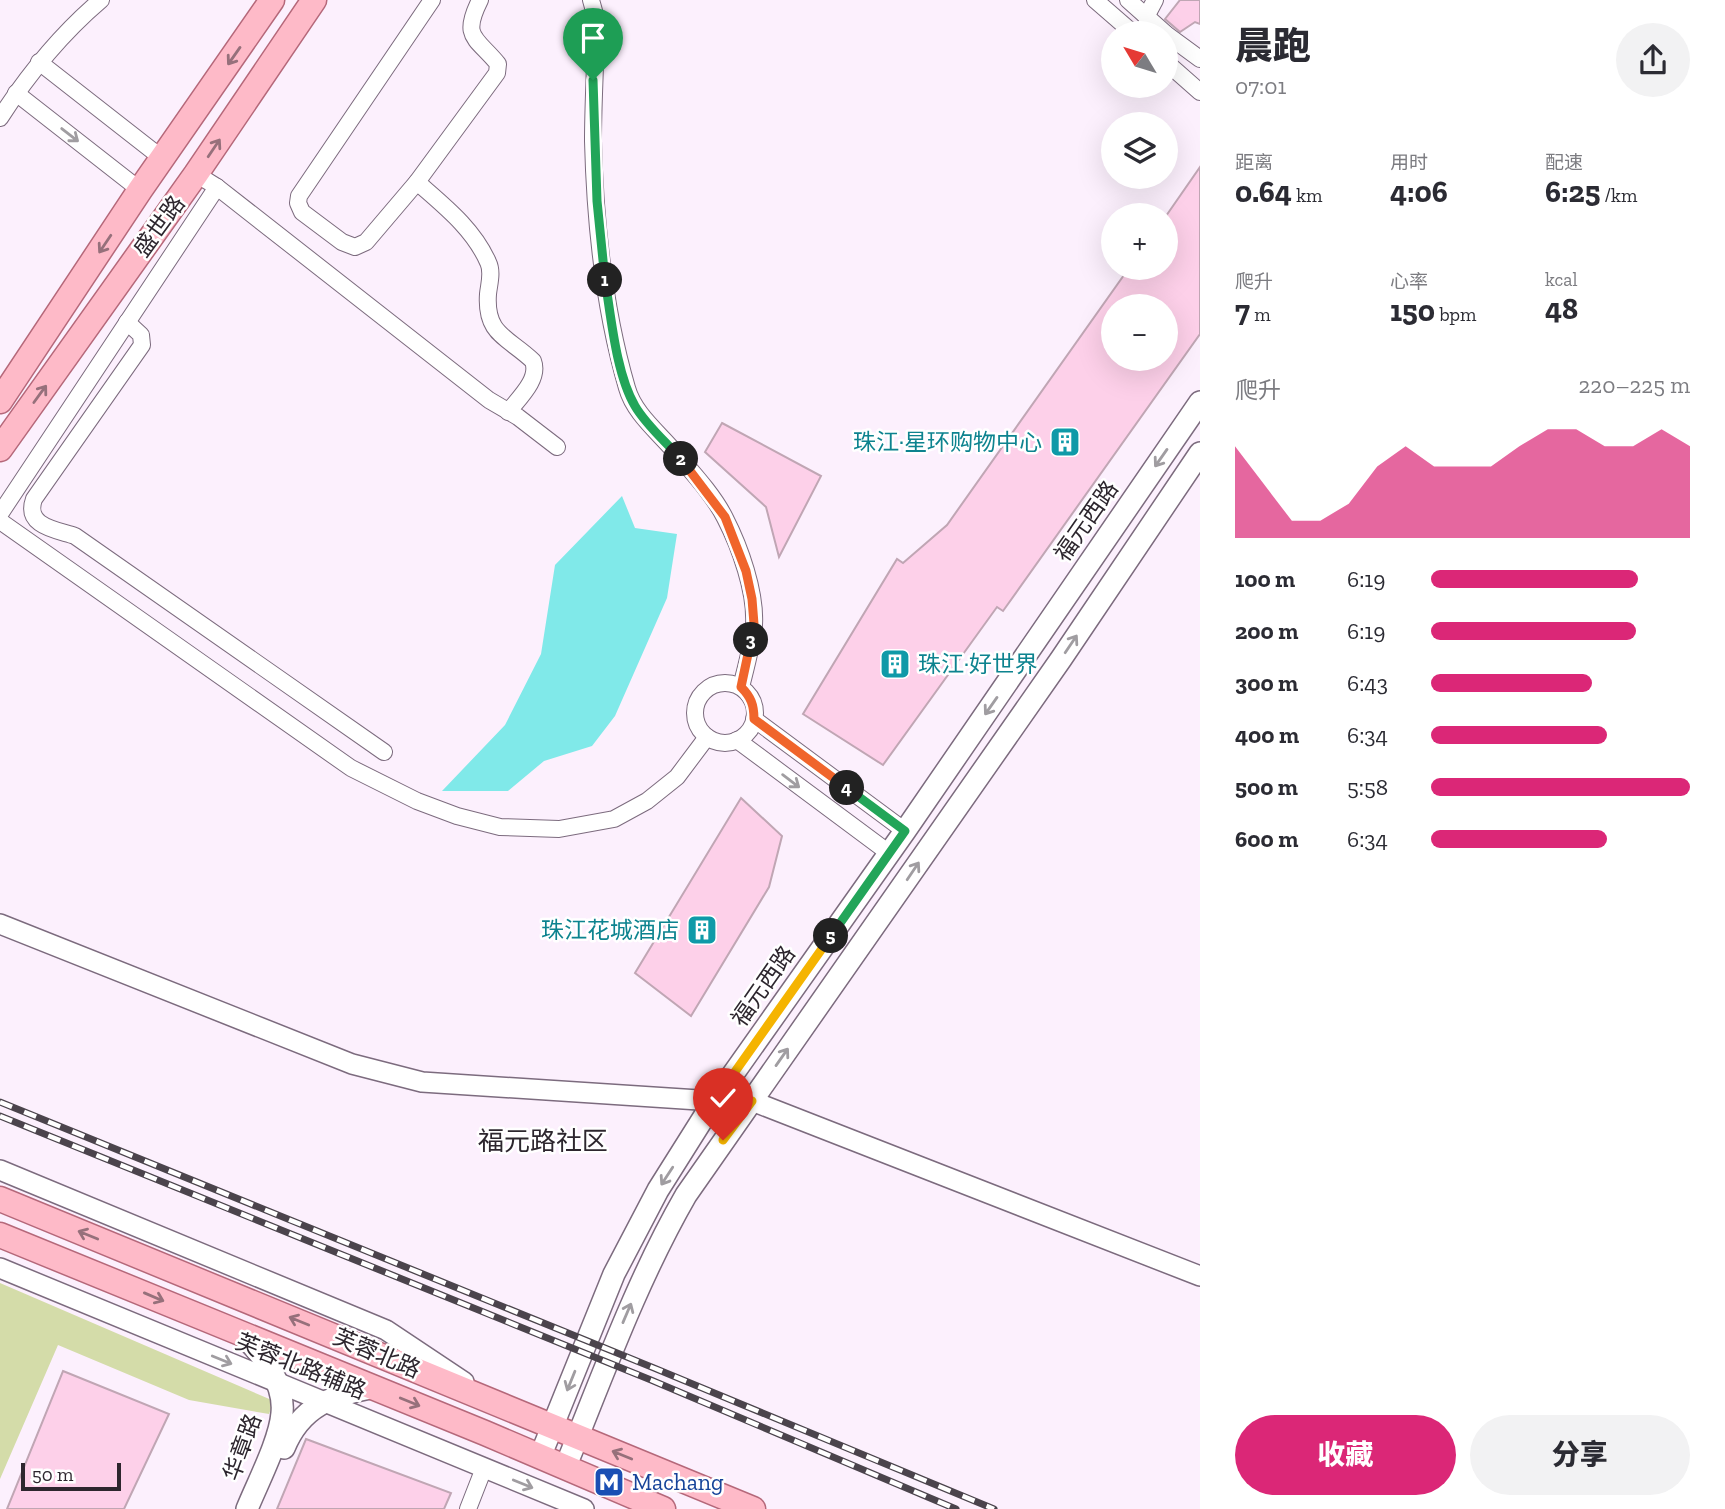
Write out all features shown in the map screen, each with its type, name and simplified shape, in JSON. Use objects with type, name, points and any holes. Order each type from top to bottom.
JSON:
[{"type":"main road","name":"盛世路","points":[[0,401],[140,190],[272,0]]},
{"type":"main road","name":"盛世路","points":[[0,449],[207,180],[314,0]]},
{"type":"main road","name":"福元西路","points":[[540,1457],[605,1295],[658,1190],[714,1101],[905,831],[1200,402]]},
{"type":"main road","points":[[565,1468],[638,1286],[657,1245],[686,1195],[1062,659],[1200,453]]},
{"type":"main road","name":"芙蓉北路","points":[[0,1199],[753,1509]]},
{"type":"main road","name":"芙蓉北路","points":[[0,1235],[374,1387],[663,1509]]},
{"type":"main road","name":"华章路","points":[[240,1332],[269,1366],[283,1409],[280,1426],[247,1509]]},
{"type":"main road","name":"华章路","points":[[260,1509],[291,1430],[305,1414],[344,1394],[374,1387]]},
{"type":"street","points":[[0,118],[39,62],[73,24],[101,0]]},
{"type":"street","points":[[432,0],[299,195],[298,203],[303,212],[349,246],[360,247],[417,182],[497,73],[498,64],[475,41],[471,33],[473,17],[480,0]]},
{"type":"street","points":[[592,0],[596,19],[593,142],[603,265],[613,329],[627,390],[636,408],[685,464],[725,517],[746,571],[754,624],[741,687]]},
{"type":"street","points":[[1095,0],[1119,21]]},
{"type":"street","points":[[1128,0],[1150,21]]},
{"type":"street","points":[[1146,17],[1155,0]]},
{"type":"street","points":[[1178,43],[1200,59]]},
{"type":"street","points":[[39,62],[163,159]]},
{"type":"street","points":[[1178,73],[1200,92]]},
{"type":"street","points":[[16,93],[140,190]]},
{"type":"street","points":[[0,514],[127,322],[207,180],[489,401],[519,416],[556,447]]},
{"type":"street","points":[[417,182],[459,219],[477,243],[491,270],[487,309],[492,325],[496,332],[533,361],[536,368],[531,381],[508,412]]},
{"type":"street","points":[[127,322],[141,335],[142,345],[34,499],[31,506],[38,521],[54,531],[75,536],[384,752]]},
{"type":"street","points":[[0,521],[351,768],[417,801],[457,816],[500,827],[559,829],[614,819],[647,800],[677,777],[707,737]]},
{"type":"street","points":[[730,683],[741,687],[750,696],[754,719],[751,727],[737,740],[727,743],[707,737],[699,728],[695,718],[695,706],[708,688],[730,683]]},
{"type":"street","points":[[754,719],[905,831]]},
{"type":"street","points":[[737,740],[889,853]]},
{"type":"street","points":[[0,924],[352,1063],[422,1082],[714,1101],[752,1101],[1200,1276]]},
{"type":"street","points":[[0,1170],[386,1330],[495,1402]]},
{"type":"street","name":"芙蓉北路辅路","points":[[0,1268],[584,1509]]},
{"type":"street","points":[[468,1509],[484,1468]]},
{"type":"green space","points":[[0,1283],[274,1401],[269,1414],[189,1400],[58,1345],[0,1479]]},
{"type":"water","points":[[622,496],[635,528],[677,534],[667,598],[615,716],[592,746],[544,761],[508,791],[442,791],[505,725],[541,654],[555,565]]},
{"type":"building","points":[[1180,0],[1200,0],[1200,24],[1195,22],[1180,32],[1178,21],[1165,19]]},
{"type":"building","name":"珠江·星环购物中心","points":[[1200,167],[1200,334],[1178,365],[1178,294],[1111,294],[1121,280],[1178,280],[1178,203],[1175,203]]},
{"type":"building","name":"珠江·星环购物中心","points":[[1101,308],[1101,371],[1174,371],[1003,611],[997,607],[883,765],[803,714],[897,559],[903,563],[947,525]]},
{"type":"building","points":[[722,423],[821,476],[779,557],[766,507],[705,452]]},
{"type":"building","name":"珠江花城酒店","points":[[741,798],[782,836],[769,887],[691,1016],[635,973]]},
{"type":"building","points":[[63,1371],[169,1414],[124,1509],[7,1509]]},
{"type":"building","points":[[306,1439],[451,1493],[444,1509],[277,1509]]},
{"type":"railway","points":[[0,1102],[994,1509]]},
{"type":"railway","points":[[0,1116],[651,1380],[956,1509]]},
{"type":"place","name":"珠江·星环购物中心","points":[[1065,442]]},
{"type":"place","name":"珠江·好世界","points":[[895,664]]},
{"type":"place","name":"珠江花城酒店","points":[[702,930]]},
{"type":"place","name":"Machang","points":[[609,1482]]},
{"type":"district","name":"福元路社区","points":[[543,1141]]},
{"type":"route","points":[[593,80],[593,142],[603,265],[613,329],[627,390],[636,408],[676,453],[725,517],[746,571],[754,624],[741,687],[750,696],[754,719],[905,831],[714,1101],[752,1101],[723,1140]]}]
